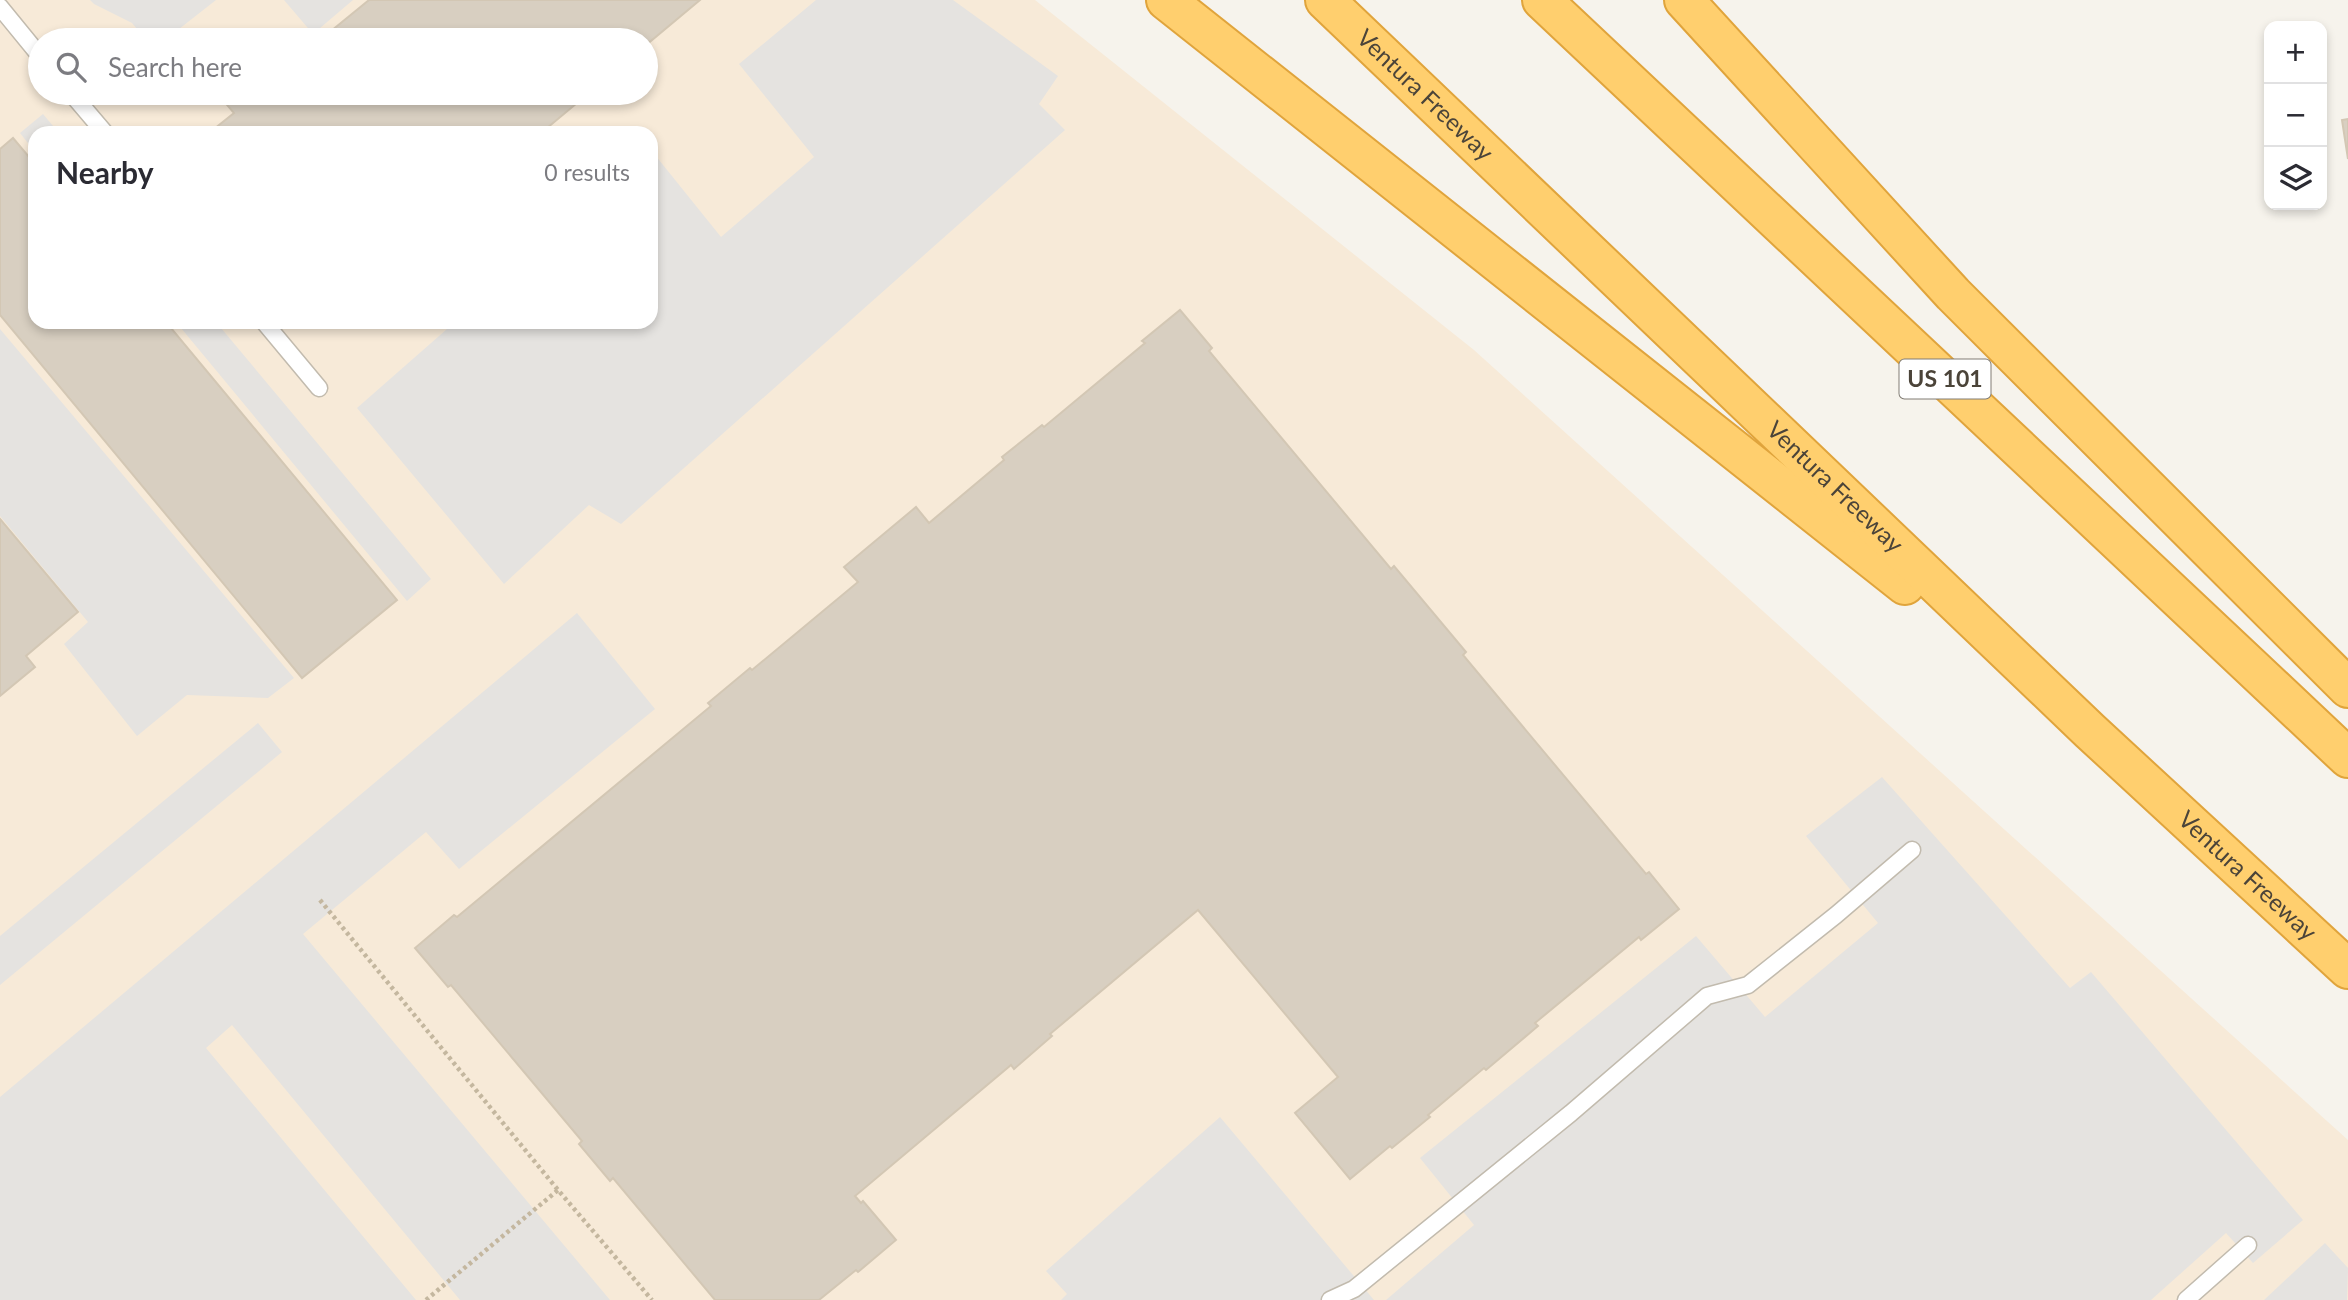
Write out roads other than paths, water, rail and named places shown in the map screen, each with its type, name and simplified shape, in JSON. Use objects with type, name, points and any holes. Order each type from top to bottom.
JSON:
[{"type":"highway","points":[[1166,0],[2090,731]]},
{"type":"highway","name":"Ventura Freeway","points":[[1325,0],[2090,731],[2348,969]]},
{"type":"highway","name":"US 101","points":[[1542,0],[2348,758]]},
{"type":"highway","points":[[1684,0],[1953,294],[2348,688]]},
{"type":"lane","points":[[0,7],[28,41]]},
{"type":"lane","points":[[81,105],[99,126]]},
{"type":"lane","points":[[270,329],[319,388]]},
{"type":"lane","points":[[1330,1300],[1354,1289],[1571,1113],[1707,996],[1748,985],[1912,850]]},
{"type":"lane","points":[[2186,1300],[2248,1245]]}]
